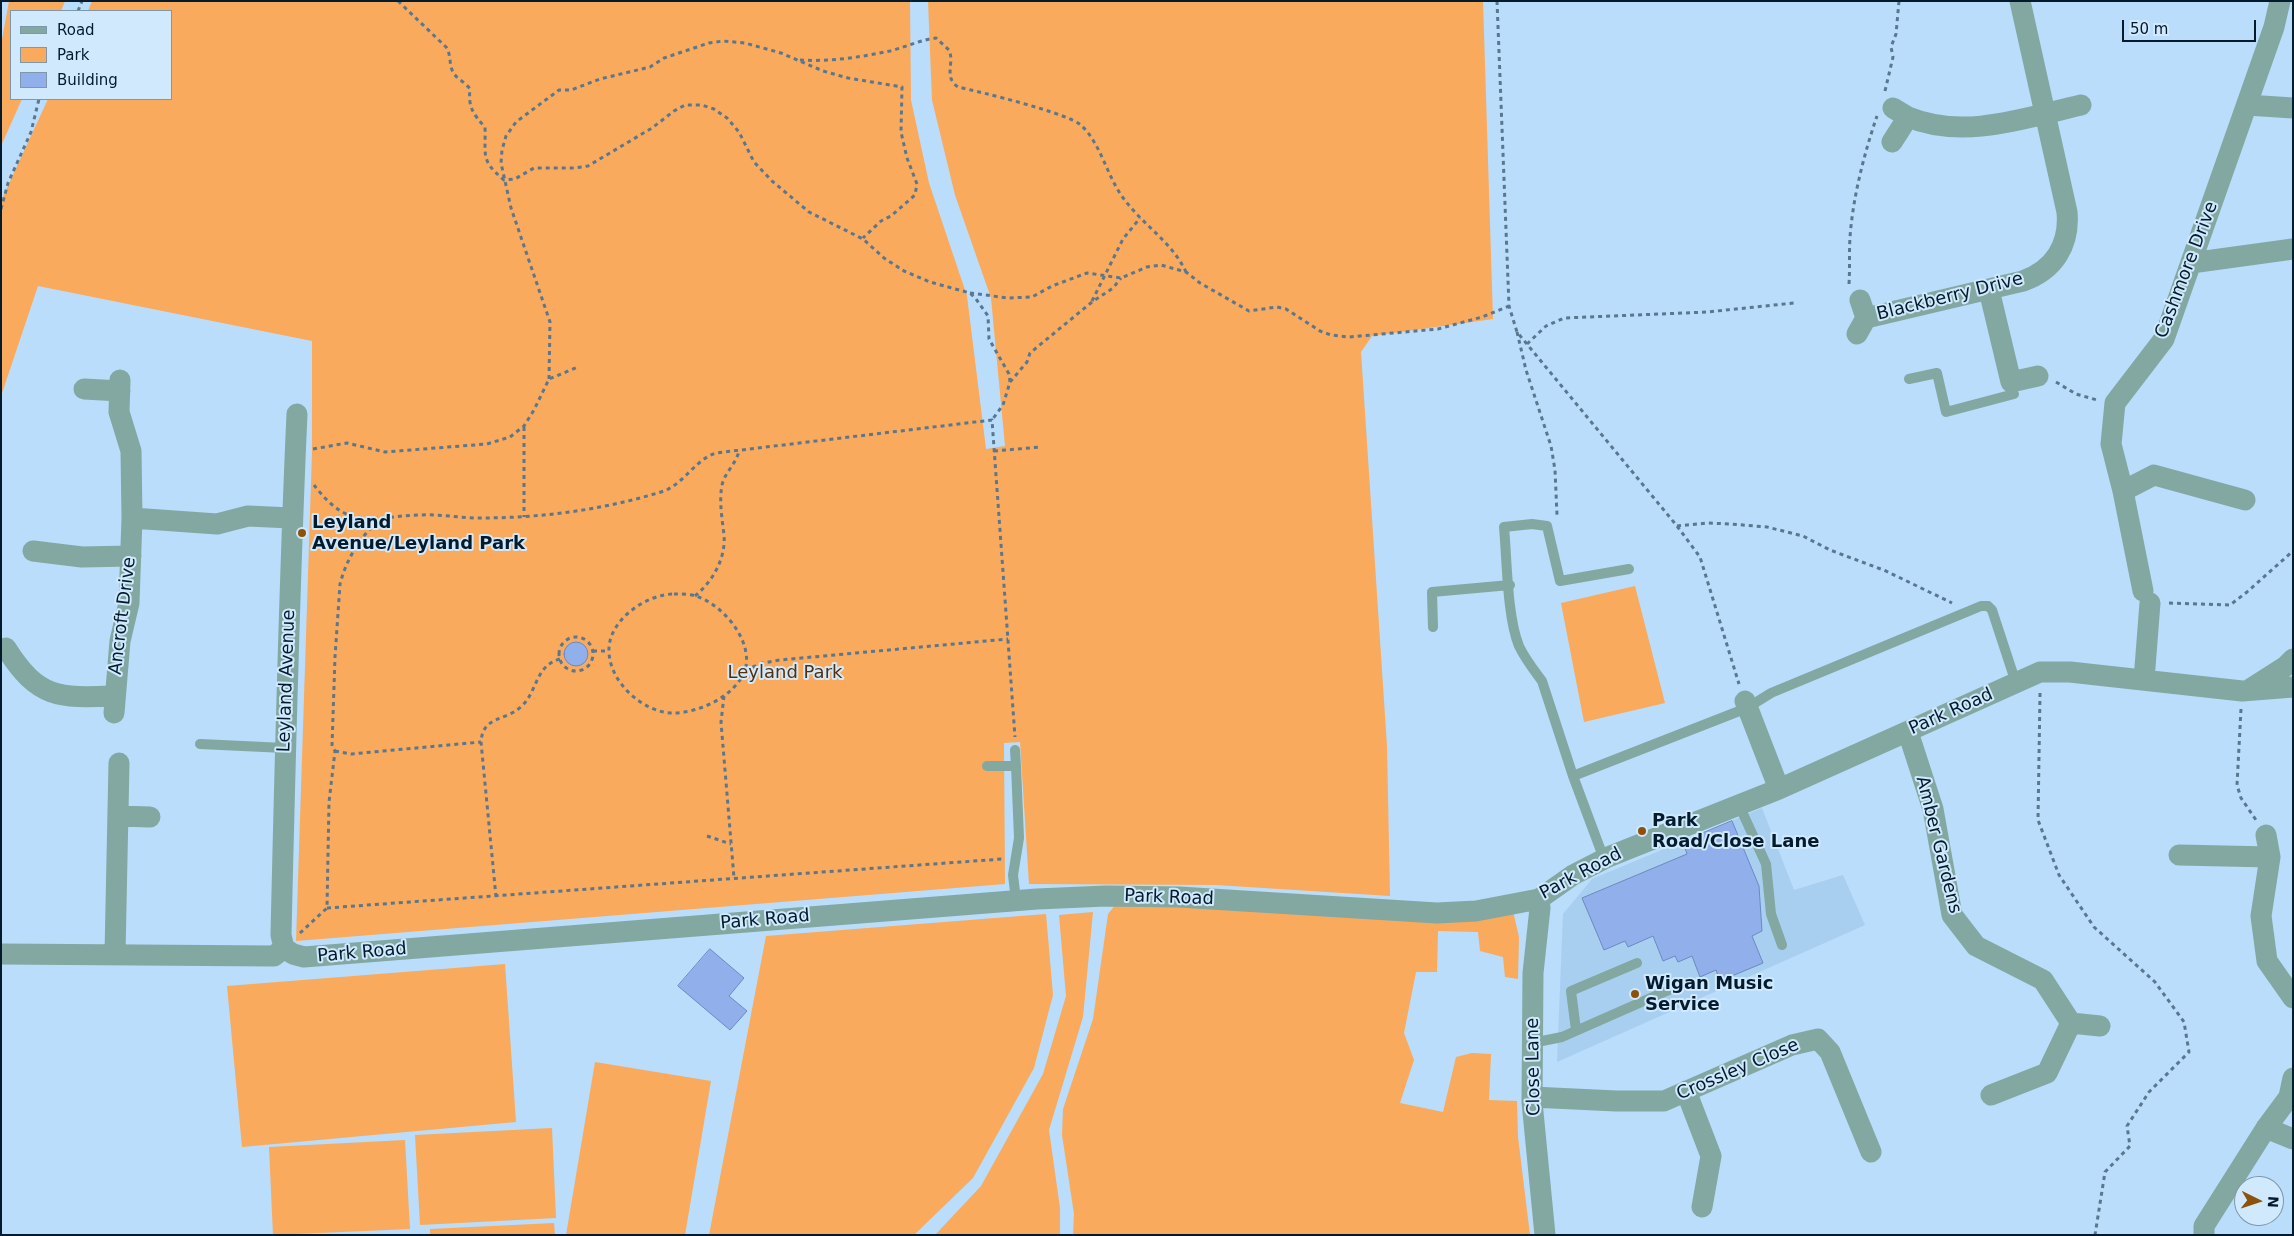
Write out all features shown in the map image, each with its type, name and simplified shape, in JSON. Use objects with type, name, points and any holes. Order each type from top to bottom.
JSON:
[{"type":"street","name":"Blackberry Drive","points":[[1861,317],[2023,281],[2042,272],[2053,262],[2066,238],[2067,212],[2020,1]]},
{"type":"street","name":"Cashmore Drive","points":[[2115,403],[2164,339],[2274,27],[2280,1]]},
{"type":"street","points":[[1892,142],[1891,108],[1938,126],[1969,128],[2081,105]]},
{"type":"street","points":[[2247,105],[2293,108]]},
{"type":"street","points":[[2191,263],[2293,249]]},
{"type":"street","points":[[1989,290],[2013,391],[2038,376]]},
{"type":"street","name":"Ancroft Drive","points":[[5,643],[28,677],[46,690],[114,705],[120,641],[129,602],[132,518],[130,452],[119,412],[120,386],[84,389]]},
{"type":"street","points":[[2115,403],[2111,444],[2146,597],[2144,680]]},
{"type":"street","name":"Leyland Avenue","points":[[284,948],[281,935],[285,748],[291,518],[297,414]]},
{"type":"street","points":[[2123,491],[2154,475],[2245,500]]},
{"type":"street","points":[[132,518],[217,524],[248,516],[291,518]]},
{"type":"street","points":[[29,550],[82,557],[131,556]]},
{"type":"street","points":[[2245,690],[2286,666],[2293,659]]},
{"type":"street","name":"Park Road","points":[[284,948],[293,954],[304,957],[1016,900],[1106,896],[1179,897],[1437,913],[1476,910],[1539,899],[1573,875],[1604,859],[1779,789],[2040,672],[2070,672],[2245,690],[2293,687]]},
{"type":"street","points":[[1746,705],[1779,789]]},
{"type":"street","name":"Amber Gardens","points":[[1908,732],[1933,809],[1952,915],[1976,946],[2042,980],[2071,1023]]},
{"type":"street","points":[[115,954],[119,763]]},
{"type":"street","points":[[118,816],[150,817]]},
{"type":"street","points":[[2266,835],[2270,858],[2261,916],[2267,961],[2293,998]]},
{"type":"street","points":[[2178,855],[2270,858]]},
{"type":"street","name":"Close Lane","points":[[1539,899],[1540,908],[1533,973],[1532,1097],[1545,1235]]},
{"type":"street","points":[[1,954],[274,956],[284,948]]},
{"type":"street","points":[[1991,1095],[2047,1073],[2071,1023],[2100,1026]]},
{"type":"street","name":"Crossley Close","points":[[1532,1097],[1616,1102],[1664,1101],[1792,1045],[1818,1039],[1830,1052],[1871,1152]]},
{"type":"street","points":[[2204,1235],[2204,1226],[2266,1128],[2289,1097],[2293,1078]]},
{"type":"street","points":[[1686,1091],[1711,1156],[1702,1207]]},
{"type":"street","points":[[2266,1128],[2293,1140]]},
{"type":"lane","points":[[1909,379],[1937,373],[1946,412],[2013,391]]},
{"type":"lane","points":[[1604,859],[1573,776],[1542,681],[1532,669],[1519,645],[1512,613],[1504,527],[1532,524],[1547,526],[1560,581],[1629,569]]},
{"type":"lane","points":[[1432,627],[1432,592],[1510,585]]},
{"type":"lane","points":[[1573,776],[1981,606],[1988,606],[1992,610],[2016,683]]},
{"type":"lane","points":[[200,744],[285,748]]},
{"type":"lane","points":[[1015,750],[1019,838],[1013,875],[1016,900]]},
{"type":"lane","points":[[987,766],[1016,766]]},
{"type":"lane","points":[[1739,805],[1766,864],[1771,914],[1782,945]]},
{"type":"lane","points":[[1576,1030],[1571,991],[1637,963]]},
{"type":"lane","points":[[1532,1043],[1562,1037],[1687,982]]},
{"type":"path","points":[[398,1],[450,53],[451,66],[455,75],[466,82],[470,89],[468,102],[472,113],[485,127],[485,158],[489,167],[504,180]]},
{"type":"path","points":[[1498,1],[1509,306],[1526,370],[1551,446],[1555,470],[1557,515],[1547,526]]},
{"type":"path","points":[[1861,317],[1849,287],[1850,236],[1865,153],[1891,108],[1893,57],[1891,47],[1896,34],[1899,1]]},
{"type":"path","points":[[797,60],[823,62],[892,50],[926,39],[936,38],[949,50],[950,78],[953,84],[958,87],[1049,111],[1081,124],[1092,140],[1123,198],[1140,218],[1164,240],[1186,272],[1200,283],[1249,311],[1277,307],[1286,309],[1320,331],[1340,336],[1438,329],[1482,317],[1509,306]]},
{"type":"path","points":[[863,238],[881,221],[891,216],[915,195],[917,184],[907,158],[902,132],[902,87],[848,78],[745,43],[723,41],[709,43],[664,58],[650,67],[600,79],[571,90],[559,90],[516,122],[506,136],[502,150],[504,180],[550,322],[549,379],[524,426],[510,437],[486,444],[385,452],[347,443],[295,455],[315,488],[341,512],[350,516],[379,519],[420,514],[479,518],[524,517],[596,508],[662,492],[680,483],[711,455],[992,420]]},
{"type":"path","points":[[1,209],[8,184],[31,132],[39,100]]},
{"type":"path","points":[[504,180],[515,178],[534,168],[588,166],[652,128],[685,105],[702,104],[714,109],[727,118],[739,132],[754,162],[788,196],[809,212],[863,238],[884,258],[904,271],[930,282],[970,293],[1008,298],[1032,297],[1086,273],[1121,278]]},
{"type":"path","points":[[1092,302],[1123,239],[1140,218]]},
{"type":"path","points":[[1015,750],[992,420],[1004,405],[1010,382],[1026,362],[1030,353],[1092,302],[1113,288],[1121,278],[1147,267],[1161,265],[1186,272]]},
{"type":"path","points":[[970,293],[988,316],[990,339],[1006,365],[1010,382]]},
{"type":"path","points":[[1527,344],[1546,326],[1564,318],[1707,312],[1794,303]]},
{"type":"path","points":[[1517,332],[1677,526],[1700,557],[1746,705]]},
{"type":"path","points":[[549,379],[578,367]]},
{"type":"path","points":[[2038,376],[2042,382],[2059,383],[2076,394],[2115,403]]},
{"type":"path","points":[[524,426],[524,517]]},
{"type":"path","points":[[994,451],[1040,447]]},
{"type":"path","points":[[695,596],[707,585],[722,555],[724,537],[721,507],[722,489],[726,475],[736,461],[739,451]]},
{"type":"path","points":[[327,908],[329,802],[335,751],[332,746],[335,648],[340,584],[343,573],[355,549],[379,519]]},
{"type":"path","points":[[1677,526],[1731,524],[1766,527],[1803,536],[1830,550],[1886,571],[1930,594],[1971,610]]},
{"type":"path","points":[[2146,597],[2230,605],[2293,551]]},
{"type":"path","points":[[745,670],[744,648],[733,624],[719,609],[695,596],[666,594],[642,603],[618,626],[613,635],[609,651],[614,669],[625,687],[638,700],[651,708],[665,712],[682,712],[704,707],[724,696],[745,670],[763,663],[1008,639]]},
{"type":"path","points":[[572,637],[583,638],[591,645],[593,650],[592,662],[583,670],[572,671],[566,668],[560,659],[560,648],[566,639],[572,637]]},
{"type":"path","points":[[593,650],[609,651]]},
{"type":"path","points":[[496,897],[482,742],[486,725],[514,712],[523,705],[533,691],[543,668],[548,663],[560,659]]},
{"type":"path","points":[[2040,672],[2038,820],[2058,875],[2094,927],[2155,982],[2184,1022],[2189,1052],[2148,1092],[2127,1126],[2130,1146],[2105,1172],[2095,1235]]},
{"type":"path","points":[[2245,690],[2237,785],[2241,798],[2266,835]]},
{"type":"path","points":[[724,696],[721,722],[734,878]]},
{"type":"path","points":[[335,751],[351,754],[482,742]]},
{"type":"path","points":[[707,836],[731,844]]},
{"type":"path","points":[[284,948],[327,908],[496,897],[995,858],[1016,860]]},
{"type":"shaded area","name":"Wigan Music Service","points":[[1762,808],[1794,890],[1843,875],[1865,925],[1557,1062],[1563,914],[1592,879]]},
{"type":"green space","points":[[9,1],[65,1],[61,10],[10,10],[10,100],[22,100],[1,146],[1,45]]},
{"type":"green space","name":"Leyland Park","points":[[92,1],[910,1],[911,100],[929,183],[967,296],[986,449],[1005,446],[991,298],[955,195],[932,100],[928,1],[1483,1],[1493,319],[1372,336],[1361,352],[1387,746],[1390,896],[1216,885],[1029,884],[1020,742],[1004,743],[1005,884],[296,941],[312,453],[312,341],[38,286],[1,396],[1,201],[48,100],[172,100],[172,10],[88,10]]},
{"type":"green space","points":[[1635,586],[1665,703],[1584,722],[1561,603]]},
{"type":"green space","points":[[1116,904],[1513,911],[1519,937],[1518,979],[1505,977],[1503,957],[1480,951],[1478,932],[1438,931],[1437,972],[1416,972],[1404,1033],[1414,1060],[1400,1103],[1443,1112],[1456,1057],[1472,1053],[1491,1054],[1489,1100],[1517,1101],[1518,1137],[1530,1235],[1073,1235],[1074,1214],[1062,1135],[1063,1109],[1093,1019],[1108,914]]},
{"type":"green space","points":[[1093,912],[1083,1017],[1049,1130],[1060,1208],[1060,1235],[935,1235],[981,1186],[1043,1074],[1066,996],[1059,915]]},
{"type":"green space","points":[[1046,914],[1053,995],[1034,1068],[973,1178],[914,1235],[709,1235],[766,936]]},
{"type":"green space","points":[[505,964],[516,1122],[242,1147],[227,986]]},
{"type":"green space","points":[[595,1062],[711,1081],[685,1235],[566,1235]]},
{"type":"green space","points":[[552,1128],[556,1218],[420,1225],[415,1135]]},
{"type":"green space","points":[[405,1140],[410,1229],[273,1235],[269,1147]]},
{"type":"green space","points":[[554,1223],[555,1235],[430,1235],[430,1229]]},
{"type":"building","points":[[571,642],[581,642],[588,649],[588,659],[581,666],[571,666],[564,659],[564,649]]},
{"type":"building","points":[[1732,821],[1759,886],[1762,931],[1752,936],[1763,963],[1720,981],[1716,970],[1700,977],[1692,956],[1678,962],[1675,956],[1663,961],[1653,936],[1628,947],[1625,941],[1604,950],[1582,898],[1687,854],[1685,848],[1704,840],[1701,834]]},
{"type":"building","points":[[710,949],[744,978],[729,996],[747,1011],[730,1030],[678,986]]},
{"type":"place","name":"Leyland Avenue/Leyland Park","points":[[302,533]]},
{"type":"place","name":"Park Road/Close Lane","points":[[1642,831]]},
{"type":"place","name":"Wigan Music Service","points":[[1635,994]]}]
